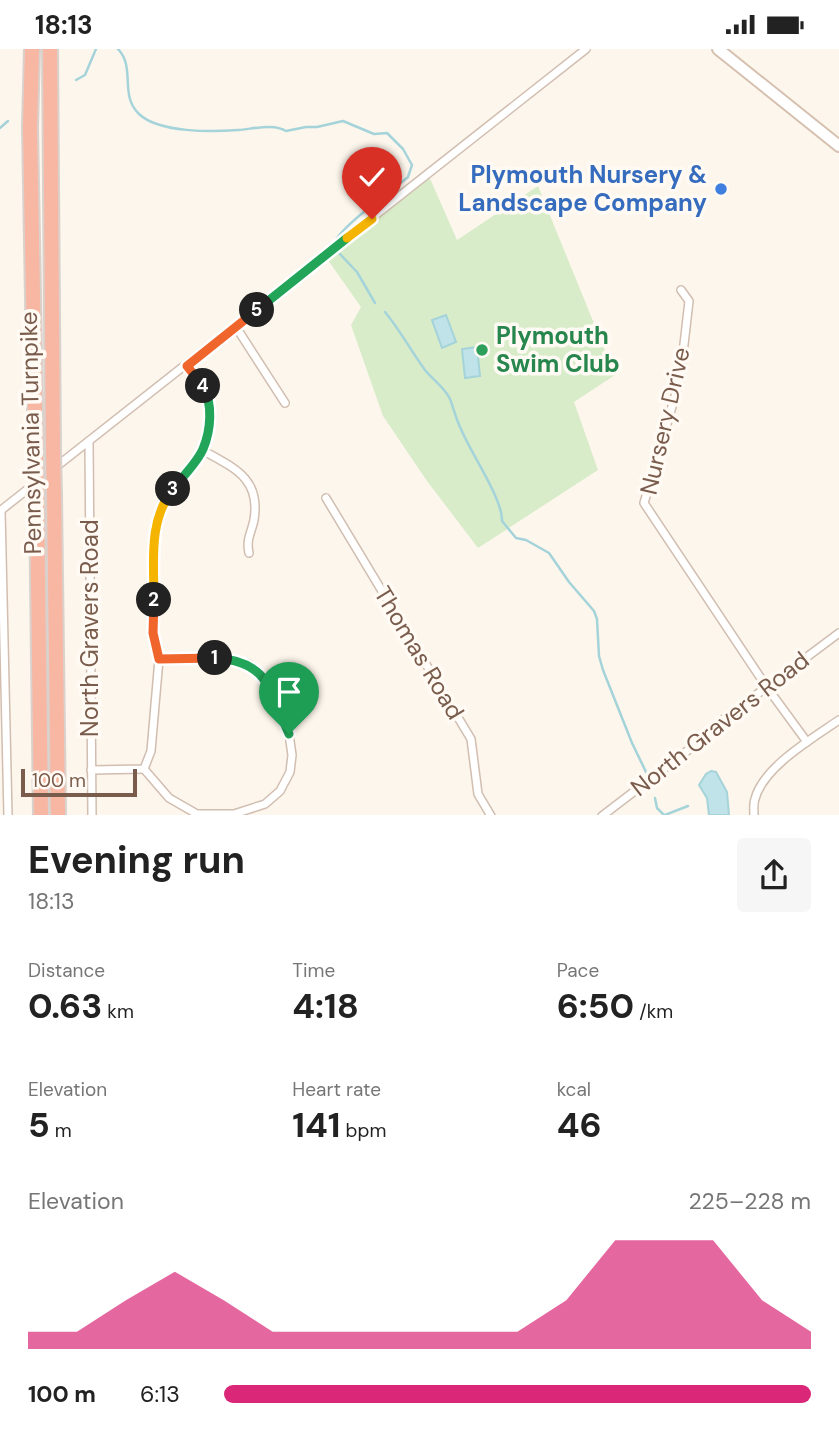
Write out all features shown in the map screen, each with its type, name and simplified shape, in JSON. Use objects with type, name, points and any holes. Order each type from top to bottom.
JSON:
[{"type":"highway","name":"Pennsylvania Turnpike","points":[[32,49],[30,127],[41,815]]},
{"type":"highway","name":"Pennsylvania Turnpike","points":[[50,49],[58,815]]},
{"type":"street","points":[[8,815],[1,511],[586,49]]},
{"type":"street","points":[[718,49],[839,146]]},
{"type":"street","name":"Nursery Drive","points":[[681,290],[688,301],[680,379],[645,503],[766,686],[807,742]]},
{"type":"street","points":[[236,327],[285,403]]},
{"type":"street","points":[[144,769],[151,751],[159,659],[153,633],[155,524],[163,501],[202,450],[211,413],[209,396],[200,380],[187,366]]},
{"type":"street","name":"North Gravers Road","points":[[89,441],[92,815]]},
{"type":"street","points":[[202,450],[237,469],[253,487],[256,507],[247,542],[249,553]]},
{"type":"street","name":"Thomas Road","points":[[326,498],[471,740],[478,794],[491,815]]},
{"type":"street","name":"North Gravers Road","points":[[602,815],[721,725],[723,719],[839,633]]},
{"type":"street","points":[[144,769],[169,798],[197,814],[234,814],[265,804],[280,791],[290,772],[292,755],[289,734],[271,690],[260,673],[249,664],[234,659],[159,659]]},
{"type":"street","points":[[754,815],[754,800],[763,781],[807,742],[839,720]]},
{"type":"street","points":[[91,770],[144,769]]},
{"type":"green space","name":"Plymouth Swim Club","points":[[428,174],[457,240],[538,186],[615,375],[574,402],[598,470],[478,548],[427,481],[383,416],[351,325],[361,307],[325,256]]},
{"type":"water","points":[[446,315],[456,342],[442,348],[432,320]]},
{"type":"water","points":[[477,347],[480,376],[465,378],[462,349]]},
{"type":"water","points":[[711,771],[716,772],[727,792],[729,815],[709,815],[707,798],[699,785]]},
{"type":"waterway","points":[[76,80],[85,75],[96,49]]},
{"type":"waterway","points":[[118,49],[126,65],[128,90],[133,107],[139,114],[159,125],[201,131],[269,127],[286,131],[343,121],[374,134],[387,133],[403,149],[412,165],[408,177],[345,228],[334,244]]},
{"type":"waterway","points":[[0,128],[8,121]]},
{"type":"waterway","points":[[338,252],[357,272],[375,303]]},
{"type":"waterway","points":[[385,312],[425,370],[448,395],[465,439],[497,501],[502,521],[516,538],[526,540],[549,553],[594,611],[603,670],[647,774]]},
{"type":"waterway","points":[[655,798],[657,808],[664,815]]},
{"type":"waterway","points":[[665,815],[688,806]]},
{"type":"place","name":"Plymouth Nursery & Landscape Company","points":[[721,189]]},
{"type":"place","name":"Plymouth Swim Club","points":[[482,350]]},
{"type":"route","points":[[289,734],[271,690],[260,673],[249,664],[234,659],[159,659],[153,633],[155,524],[163,501],[202,450],[211,413],[209,396],[200,380],[187,366],[372,219]]}]
